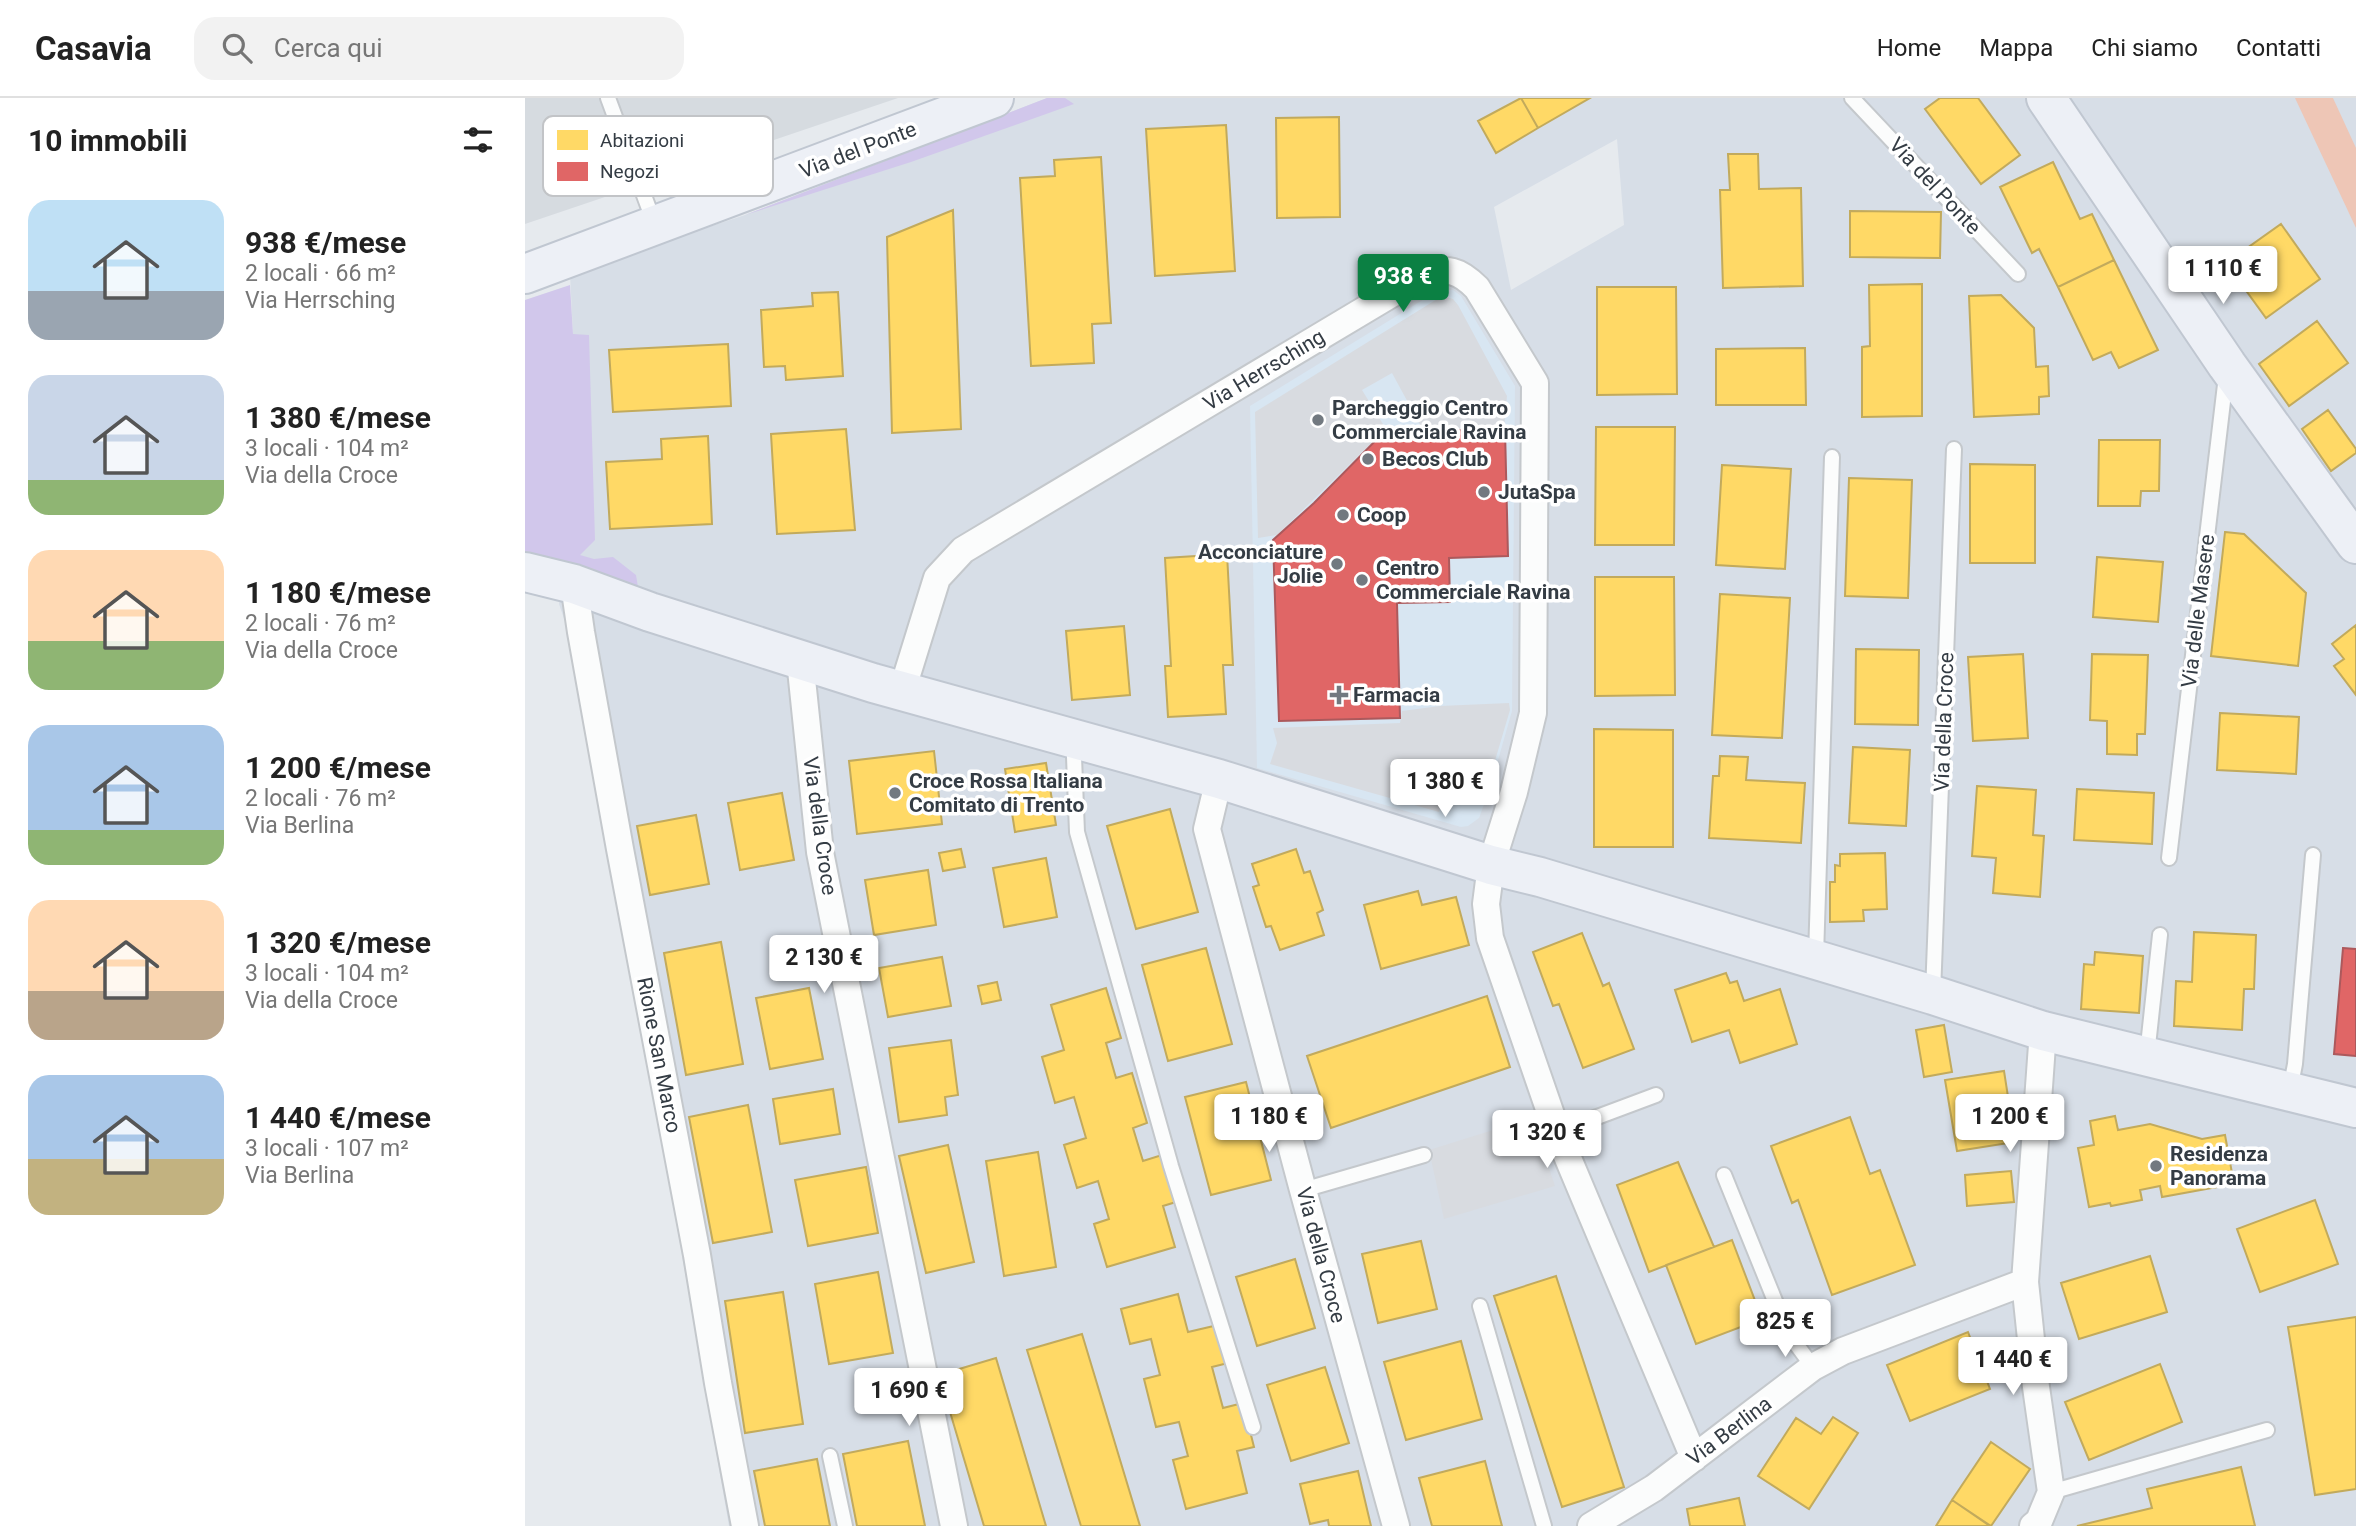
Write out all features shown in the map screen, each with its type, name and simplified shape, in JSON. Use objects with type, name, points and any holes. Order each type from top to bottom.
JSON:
[{"type":"street","name":"Via del Ponte","points":[[773,182],[994,98]]},
{"type":"street","points":[[2046,98],[2227,365],[2356,544]]},
{"type":"street","name":"Via del Ponte","points":[[525,274],[735,196]]},
{"type":"street","name":"Via Herrsching","points":[[902,691],[937,578],[963,550],[1423,275],[1438,270],[1453,271],[1466,277],[1477,288],[1535,383],[1533,713],[1514,792],[1491,865]]},
{"type":"street","points":[[525,572],[574,584],[650,612],[902,691],[1219,779],[1491,865],[1540,877],[1933,995],[2043,1031],[2356,1108]]},
{"type":"street","name":"Rione San Marco","points":[[574,584],[745,1526]]},
{"type":"street","name":"Via della Croce","points":[[800,660],[820,852],[911,1321],[954,1526]]},
{"type":"street","name":"Via della Croce","points":[[1219,779],[1207,829],[1396,1526]]},
{"type":"street","points":[[1491,865],[1486,904],[1490,938],[1557,1132],[1694,1458]]},
{"type":"street","points":[[2033,1526],[2039,1521],[2052,1492],[2036,1387],[2025,1282],[2043,1031]]},
{"type":"street","name":"Via Berlina","points":[[1591,1526],[1654,1488],[1813,1367],[1843,1350],[2025,1282]]},
{"type":"lane","points":[[608,98],[615,116]]},
{"type":"lane","name":"Via del Ponte","points":[[1853,98],[2018,274]]},
{"type":"lane","points":[[645,196],[656,226]]},
{"type":"lane","name":"Via delle Masere","points":[[2169,858],[2227,365]]},
{"type":"lane","name":"Via della Croce","points":[[1933,995],[1954,449]]},
{"type":"lane","points":[[1815,961],[1832,457]]},
{"type":"lane","points":[[1075,741],[1077,832],[1171,1166],[1253,1427]]},
{"type":"lane","points":[[2290,1091],[2295,1065],[2313,855]]},
{"type":"lane","points":[[2147,1056],[2160,935]]},
{"type":"lane","points":[[1557,1132],[1656,1095]]},
{"type":"lane","points":[[1303,1190],[1424,1155]]},
{"type":"lane","points":[[1724,1175],[1788,1333],[1813,1367]]},
{"type":"lane","points":[[1480,1306],[1544,1526]]},
{"type":"lane","points":[[2052,1492],[2267,1430]]},
{"type":"lane","points":[[831,1456],[845,1526]]},
{"type":"shaded area","points":[[525,98],[898,98],[773,140],[773,116],[543,116],[543,196],[608,196],[525,224]]},
{"type":"shaded area","points":[[1047,98],[2356,98],[2356,1526],[729,1526],[579,662],[559,604],[566,568],[589,335],[573,335],[570,273],[745,215]],"holes":[[[1617,139],[1624,225],[1511,290],[1494,207]]]},
{"type":"shaded area","points":[[1047,98],[1065,98],[1074,104],[911,162],[745,215]]},
{"type":"shaded area","points":[[2295,98],[2333,98],[2356,148],[2356,228]]},
{"type":"shaded area","points":[[570,285],[573,334],[589,335],[595,540],[580,555],[594,559],[613,557],[636,575],[638,587],[525,555],[525,300]]},
{"type":"shaded area","points":[[1439,290],[1453,290],[1461,296],[1515,386],[1512,711],[1479,818],[1468,826],[1461,827],[1257,768],[1250,406]]},
{"type":"shaded area","name":"Parcheggio Centro Commerciale Ravina","points":[[1442,296],[1453,299],[1458,305],[1507,396],[1504,428],[1423,430],[1392,373],[1362,390],[1386,429],[1277,535],[1258,538],[1255,412]]},
{"type":"shaded area","points":[[1509,703],[1510,710],[1483,801],[1445,790],[1439,812],[1270,764],[1277,743],[1273,728],[1400,723],[1402,711],[1440,706]]},
{"type":"shaded area","points":[[1532,1118],[1555,1186],[1444,1219],[1429,1150]]},
{"type":"building: Abitazioni","points":[[1521,98],[1590,98],[1538,128]]},
{"type":"building: Abitazioni","points":[[1521,98],[1538,128],[1496,153],[1478,121]]},
{"type":"building: Abitazioni","points":[[1940,98],[1978,98],[2020,155],[1981,184],[1925,109]]},
{"type":"building: Abitazioni","points":[[1339,117],[1340,217],[1277,218],[1276,118]]},
{"type":"building: Abitazioni","points":[[1226,125],[1235,271],[1155,276],[1146,129]]},
{"type":"building: Abitazioni","points":[[1728,154],[1758,154],[1759,189],[1801,188],[1803,286],[1723,288],[1720,190],[1730,190]]},
{"type":"building: Abitazioni","points":[[1101,157],[1111,323],[1092,324],[1094,363],[1031,366],[1020,178],[1055,176],[1054,160]]},
{"type":"building: Abitazioni","points":[[2053,162],[2080,219],[2092,214],[2114,260],[2058,287],[2039,249],[2032,253],[2000,187]]},
{"type":"building: Abitazioni","points":[[953,210],[961,429],[892,433],[887,237]]},
{"type":"building: Abitazioni","points":[[1850,211],[1941,212],[1940,258],[1850,257]]},
{"type":"building: Abitazioni","points":[[2281,224],[2320,279],[2266,318],[2226,263]]},
{"type":"building: Abitazioni","points":[[2114,260],[2158,350],[2119,368],[2111,352],[2093,360],[2058,287]]},
{"type":"building: Abitazioni","points":[[1922,284],[1922,416],[1862,417],[1862,347],[1870,346],[1869,285]]},
{"type":"building: Abitazioni","points":[[1597,287],[1676,287],[1677,394],[1597,395]]},
{"type":"building: Abitazioni","points":[[838,292],[843,376],[786,380],[785,366],[764,367],[761,310],[813,306],[812,293]]},
{"type":"building: Abitazioni","points":[[2001,295],[2034,328],[2036,367],[2048,366],[2049,396],[2039,397],[2039,414],[1974,417],[1969,296]]},
{"type":"building: Abitazioni","points":[[2317,321],[2348,363],[2289,406],[2259,364]]},
{"type":"building: Abitazioni","points":[[728,344],[731,406],[613,412],[609,350]]},
{"type":"building: Abitazioni","points":[[1805,348],[1806,405],[1716,405],[1716,349]]},
{"type":"building: Abitazioni","points":[[2328,410],[2356,449],[2356,453],[2331,471],[2302,429]]},
{"type":"building: Abitazioni","points":[[1596,427],[1675,427],[1674,545],[1595,545]]},
{"type":"building: Abitazioni","points":[[846,429],[855,530],[777,534],[771,434]]},
{"type":"building: Abitazioni","points":[[708,436],[712,524],[610,529],[606,462],[662,459],[661,439]]},
{"type":"building: Abitazioni","points":[[2099,440],[2160,440],[2159,491],[2141,491],[2140,506],[2098,506]]},
{"type":"building: Abitazioni","points":[[1970,464],[2035,465],[2035,563],[1970,563]]},
{"type":"building: Abitazioni","points":[[1722,465],[1791,469],[1785,569],[1716,565]]},
{"type":"building: Abitazioni","points":[[1849,478],[1912,480],[1908,598],[1845,596]]},
{"type":"building: Abitazioni","points":[[2225,532],[2244,534],[2306,593],[2298,666],[2211,656]]},
{"type":"building: Abitazioni","points":[[1227,554],[1233,665],[1223,665],[1226,714],[1168,717],[1165,666],[1171,666],[1165,558]]},
{"type":"building: Abitazioni","points":[[2097,557],[2163,562],[2158,622],[2093,617]]},
{"type":"building: Abitazioni","points":[[1595,577],[1674,577],[1675,695],[1595,696]]},
{"type":"building: Abitazioni","points":[[1720,594],[1790,598],[1782,738],[1712,735]]},
{"type":"building: Abitazioni","points":[[2356,625],[2356,695],[2334,666],[2344,659],[2332,644]]},
{"type":"building: Abitazioni","points":[[1124,626],[1130,695],[1072,700],[1066,631]]},
{"type":"building: Abitazioni","points":[[1856,649],[1919,650],[1918,725],[1855,724]]},
{"type":"building: Abitazioni","points":[[2023,654],[2028,738],[1973,741],[1968,657]]},
{"type":"building: Abitazioni","points":[[2092,654],[2148,655],[2145,734],[2137,734],[2137,755],[2107,754],[2107,721],[2090,720]]},
{"type":"building: Abitazioni","points":[[2220,713],[2299,717],[2296,774],[2217,770]]},
{"type":"building: Abitazioni","points":[[1594,729],[1673,730],[1673,847],[1594,847]]},
{"type":"building: Abitazioni","points":[[1853,747],[1910,750],[1906,826],[1849,823]]},
{"type":"building: Abitazioni","name":"Croce Rossa Italiana Comitato di Trento","points":[[934,751],[942,824],[857,834],[849,761]]},
{"type":"building: Abitazioni","points":[[1720,756],[1748,757],[1746,780],[1805,783],[1801,843],[1709,838],[1713,776],[1719,776]]},
{"type":"building: Abitazioni","points":[[1046,763],[1056,825],[1015,832],[1005,769]]},
{"type":"building: Abitazioni","points":[[1977,786],[2036,790],[2033,835],[2044,836],[2040,897],[1993,893],[1996,858],[1972,856]]},
{"type":"building: Abitazioni","points":[[2077,789],[2154,793],[2152,844],[2074,840]]},
{"type":"building: Abitazioni","points":[[782,793],[794,860],[740,870],[728,803]]},
{"type":"building: Abitazioni","points":[[1170,809],[1198,912],[1136,929],[1107,826]]},
{"type":"building: Abitazioni","points":[[696,815],[709,884],[650,895],[637,826]]},
{"type":"building: Abitazioni","points":[[961,849],[965,867],[943,871],[939,853]]},
{"type":"building: Abitazioni","points":[[1296,849],[1304,873],[1310,871],[1323,910],[1317,913],[1324,935],[1280,950],[1271,926],[1266,927],[1253,887],[1259,885],[1252,864]]},
{"type":"building: Abitazioni","points":[[1885,853],[1887,909],[1863,910],[1864,921],[1830,922],[1830,882],[1835,882],[1835,865],[1840,866],[1840,854]]},
{"type":"building: Abitazioni","points":[[1046,858],[1057,917],[1004,927],[993,868]]},
{"type":"building: Abitazioni","points":[[928,870],[936,925],[874,935],[865,880]]},
{"type":"building: Abitazioni","points":[[1418,891],[1422,905],[1456,897],[1469,945],[1381,969],[1364,905]]},
{"type":"building: Abitazioni","points":[[2194,932],[2256,935],[2254,989],[2244,989],[2242,1030],[2174,1026],[2176,981],[2192,982]]},
{"type":"building: Abitazioni","points":[[1582,933],[1603,986],[1609,983],[1634,1049],[1583,1068],[1559,1004],[1553,1006],[1533,952]]},
{"type":"building: Abitazioni","points":[[721,942],[743,1064],[686,1075],[664,953]]},
{"type":"building: Abitazioni","points":[[1206,948],[1232,1044],[1168,1061],[1142,965]]},
{"type":"building: Abitazioni","points":[[2095,952],[2143,956],[2139,1013],[2081,1009],[2084,964],[2094,965]]},
{"type":"building: Abitazioni","points":[[942,957],[951,1006],[888,1017],[879,968]]},
{"type":"building: Abitazioni","points":[[1726,973],[1730,983],[1737,981],[1744,1001],[1780,989],[1797,1044],[1740,1063],[1729,1030],[1692,1042],[1675,990]]},
{"type":"building: Abitazioni","points":[[997,982],[1001,1000],[982,1004],[978,986]]},
{"type":"building: Abitazioni","points":[[809,988],[823,1059],[770,1069],[756,998]]},
{"type":"building: Abitazioni","points":[[1106,988],[1121,1038],[1106,1043],[1116,1078],[1132,1073],[1147,1123],[1133,1128],[1143,1161],[1162,1155],[1176,1202],[1163,1206],[1175,1247],[1107,1267],[1094,1224],[1109,1219],[1098,1181],[1077,1188],[1064,1145],[1086,1138],[1074,1097],[1055,1103],[1042,1057],[1064,1050],[1051,1005]]},
{"type":"building: Abitazioni","points":[[1487,996],[1510,1067],[1331,1128],[1307,1056]]},
{"type":"building: Abitazioni","points":[[1944,1025],[1952,1072],[1924,1077],[1916,1030]]},
{"type":"building: Abitazioni","points":[[951,1040],[958,1095],[945,1097],[947,1115],[899,1122],[889,1048]]},
{"type":"building: Abitazioni","points":[[2004,1071],[2015,1142],[1957,1151],[1945,1080]]},
{"type":"building: Abitazioni","points":[[1246,1082],[1271,1180],[1211,1195],[1185,1097]]},
{"type":"building: Abitazioni","points":[[833,1089],[840,1134],[780,1144],[773,1099]]},
{"type":"building: Abitazioni","points":[[748,1105],[772,1232],[713,1243],[689,1117]]},
{"type":"building: Abitazioni","name":"Residenza Panorama","points":[[2115,1116],[2118,1130],[2150,1124],[2202,1139],[2225,1135],[2234,1184],[2162,1197],[2160,1186],[2140,1190],[2142,1200],[2089,1207],[2078,1148],[2094,1145],[2090,1121]]},
{"type":"building: Abitazioni","points":[[1850,1117],[1870,1174],[1880,1170],[1915,1265],[1832,1295],[1798,1200],[1792,1203],[1771,1146]]},
{"type":"building: Abitazioni","points":[[948,1145],[974,1262],[926,1273],[899,1156]]},
{"type":"building: Abitazioni","points":[[1038,1152],[1056,1267],[1004,1276],[986,1161]]},
{"type":"building: Abitazioni","points":[[1678,1162],[1714,1247],[1649,1272],[1617,1185]]},
{"type":"building: Abitazioni","points":[[866,1167],[878,1233],[808,1246],[795,1180]]},
{"type":"building: Abitazioni","points":[[2011,1171],[2014,1202],[1967,1206],[1965,1175]]},
{"type":"building: Abitazioni","points":[[2315,1200],[2338,1264],[2260,1292],[2237,1229]]},
{"type":"building: Abitazioni","points":[[1732,1240],[1762,1319],[1696,1344],[1666,1265]]},
{"type":"building: Abitazioni","points":[[1421,1241],[1437,1309],[1378,1323],[1362,1254]]},
{"type":"building: Abitazioni","points":[[2150,1256],[2167,1312],[2079,1339],[2061,1283]]},
{"type":"building: Abitazioni","points":[[1295,1259],[1315,1328],[1257,1346],[1236,1277]]},
{"type":"building: Abitazioni","points":[[878,1272],[893,1353],[829,1364],[815,1284]]},
{"type":"building: Abitazioni","points":[[1556,1276],[1624,1487],[1562,1507],[1494,1296]]},
{"type":"building: Abitazioni","points":[[783,1292],[803,1424],[745,1433],[725,1301]]},
{"type":"building: Abitazioni","points":[[1178,1294],[1188,1332],[1218,1325],[1228,1363],[1212,1367],[1223,1408],[1243,1403],[1254,1447],[1237,1451],[1247,1493],[1186,1509],[1173,1460],[1188,1456],[1179,1422],[1156,1427],[1144,1379],[1160,1375],[1151,1339],[1130,1344],[1121,1309]]},
{"type":"building: Abitazioni","points":[[2356,1317],[2356,1489],[2315,1495],[2288,1327]]},
{"type":"building: Abitazioni","points":[[1968,1332],[1990,1389],[1910,1421],[1887,1365]]},
{"type":"building: Abitazioni","points":[[1082,1334],[1140,1526],[1081,1526],[1027,1350]]},
{"type":"building: Abitazioni","points":[[1461,1341],[1482,1419],[1406,1440],[1384,1362]]},
{"type":"building: Abitazioni","points":[[996,1358],[1046,1526],[984,1526],[939,1375]]},
{"type":"building: Abitazioni","points":[[2160,1364],[2182,1422],[2089,1460],[2065,1402]]},
{"type":"building: Abitazioni","points":[[1325,1367],[1349,1443],[1291,1461],[1267,1385]]},
{"type":"building: Abitazioni","points":[[1833,1417],[1858,1433],[1809,1509],[1758,1476],[1796,1418],[1821,1434]]},
{"type":"building: Abitazioni","points":[[908,1441],[925,1526],[857,1526],[843,1454]]},
{"type":"building: Abitazioni","points":[[1991,1442],[2030,1469],[1991,1526],[1952,1500]]},
{"type":"building: Abitazioni","points":[[817,1459],[830,1526],[765,1526],[754,1471]]},
{"type":"building: Abitazioni","points":[[1485,1461],[1502,1526],[1432,1526],[1419,1478]]},
{"type":"building: Abitazioni","points":[[2241,1467],[2255,1526],[2077,1526],[2152,1508],[2147,1489]]},
{"type":"building: Abitazioni","points":[[1358,1471],[1371,1526],[1329,1526],[1328,1520],[1310,1524],[1300,1484]]},
{"type":"building: Abitazioni","points":[[1739,1498],[1745,1526],[1690,1526],[1687,1509]]},
{"type":"building: Abitazioni","points":[[1952,1500],[1990,1526],[1936,1526]]},
{"type":"building: Negozi","name":"Centro Commerciale Ravina","points":[[1505,429],[1508,556],[1449,558],[1450,602],[1397,603],[1400,718],[1279,721],[1273,540],[1384,432]]},
{"type":"building: Negozi","points":[[2343,948],[2356,949],[2356,1056],[2334,1054]]},
{"type":"place","name":"Parcheggio Centro Commerciale Ravina","points":[[1318,420]]},
{"type":"place","name":"Becos Club","points":[[1368,459]]},
{"type":"place","name":"JutaSpa","points":[[1484,492]]},
{"type":"place","name":"Coop","points":[[1343,515]]},
{"type":"place","name":"Acconciature Jolie","points":[[1337,564]]},
{"type":"place","name":"Centro Commerciale Ravina","points":[[1362,580]]},
{"type":"place","name":"Farmacia","points":[[1339,695]]},
{"type":"place","name":"Croce Rossa Italiana Comitato di Trento","points":[[895,793]]},
{"type":"place","name":"Residenza Panorama","points":[[2156,1166]]}]
